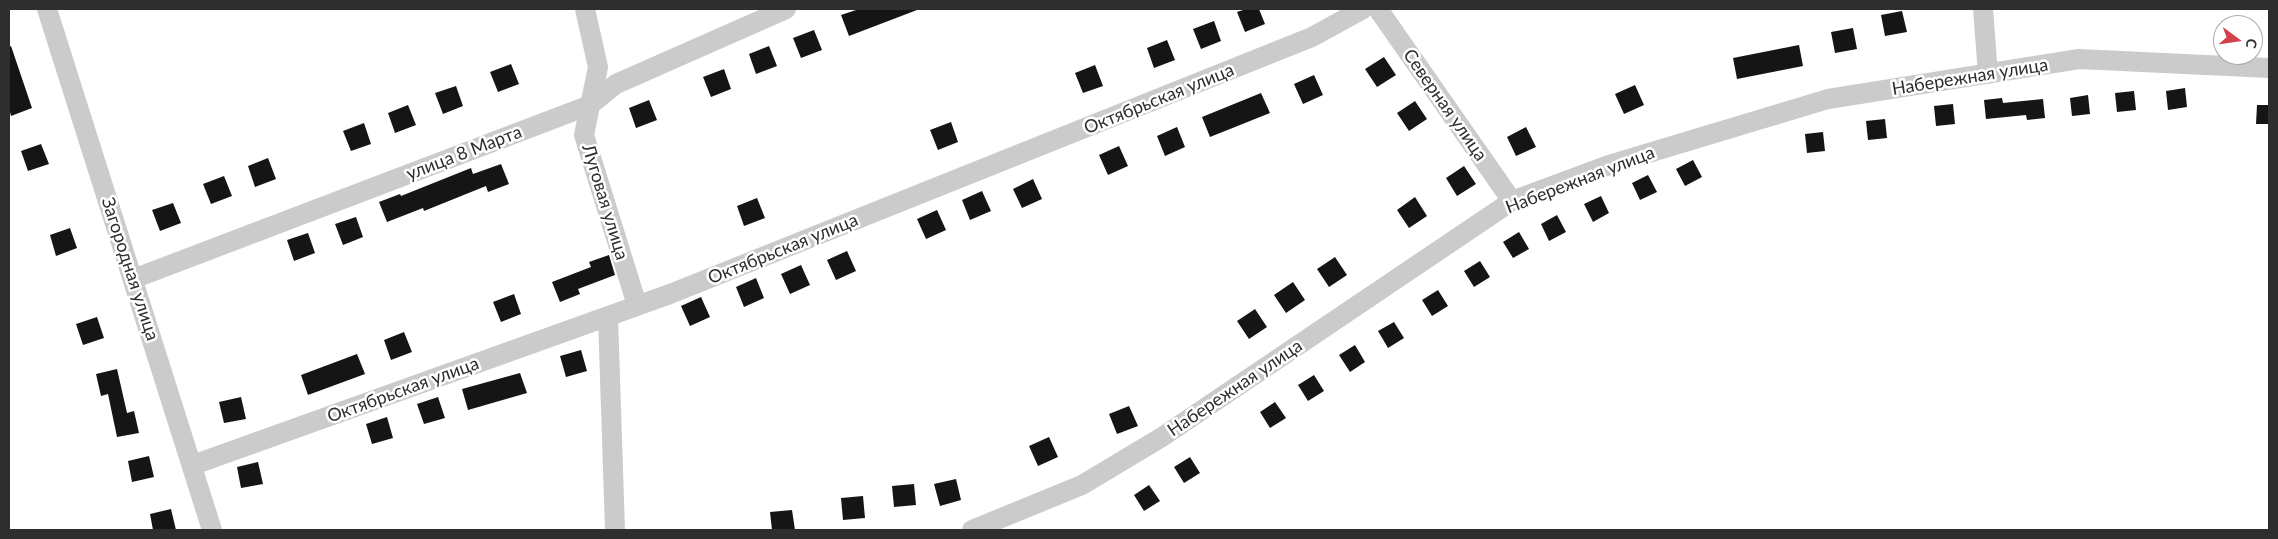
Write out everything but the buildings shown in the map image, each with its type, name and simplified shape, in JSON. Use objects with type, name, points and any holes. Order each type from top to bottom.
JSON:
[{"type":"street","name":"Загородная улица","points":[[47,9],[193,465],[212,530]]},
{"type":"street","name":"Луговая улица","points":[[585,9],[598,68],[584,134],[637,305]]},
{"type":"street","name":"улица 8 Марта","points":[[134,279],[590,105],[616,84],[786,9]]},
{"type":"street","name":"Октябрьская улица","points":[[193,465],[670,294],[1312,37],[1363,9]]},
{"type":"street","name":"Северная улица","points":[[1378,9],[1512,201]]},
{"type":"street","points":[[1983,9],[1988,74]]},
{"type":"street","name":"Набережная улица","points":[[972,530],[1082,485],[1162,437],[1512,201],[1612,164],[1828,99],[2079,59],[2269,68]]},
{"type":"street","points":[[608,316],[616,530]]}]
